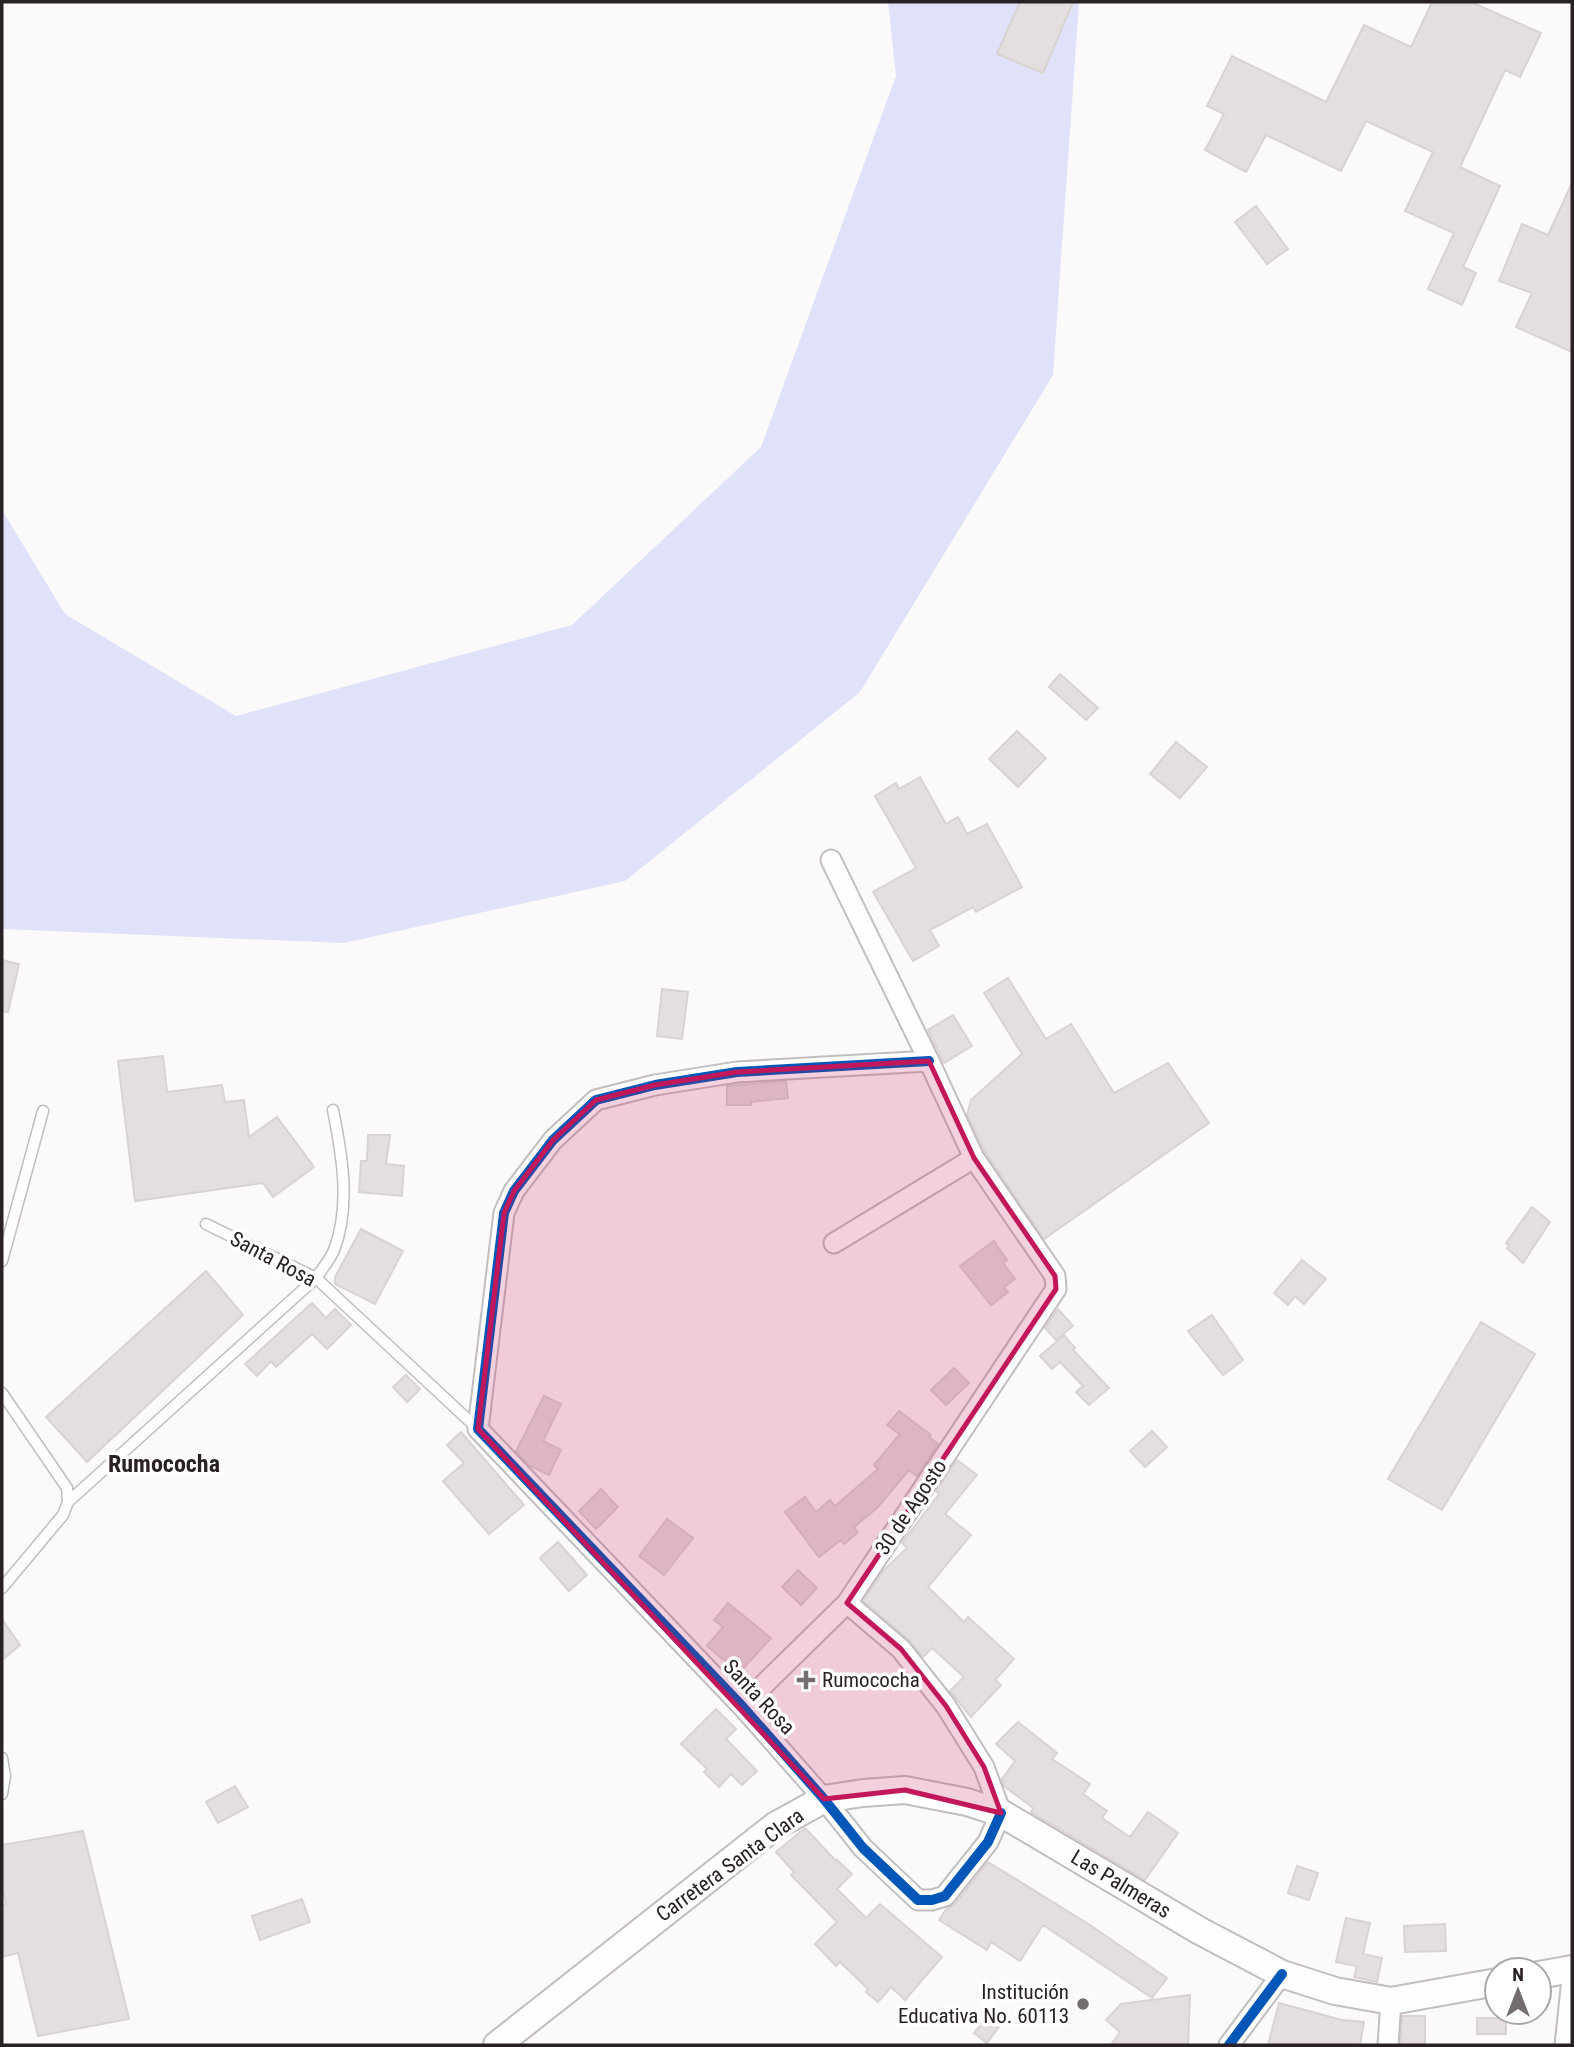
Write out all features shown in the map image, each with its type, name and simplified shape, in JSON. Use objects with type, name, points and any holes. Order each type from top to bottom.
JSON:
[{"type":"street","points":[[831,860],[974,1158],[834,1243]]},
{"type":"street","points":[[478,1429],[504,1213],[514,1191],[553,1140],[596,1100],[655,1084],[737,1072],[929,1061]]},
{"type":"street","name":"30 de Agosto","points":[[742,1706],[847,1603],[1056,1289],[1055,1276],[974,1158]]},
{"type":"street","name":"Santa Rosa","points":[[478,1429],[742,1706],[863,1848],[918,1900],[945,1896],[988,1842],[1001,1813]]},
{"type":"street","points":[[847,1603],[901,1649],[946,1706],[984,1767],[1001,1813]]},
{"type":"street","name":"Carretera Santa Clara","points":[[497,2045],[757,1840],[797,1813],[824,1799],[905,1790],[967,1802],[1001,1813]]},
{"type":"street","name":"Las Palmeras","points":[[1001,1813],[1199,1931],[1282,1974],[1335,1992],[1391,2001],[1483,1985]]},
{"type":"street","points":[[1553,1972],[1572,1969]]},
{"type":"street","points":[[1229,2045],[1282,1974]]},
{"type":"street","points":[[1565,2045],[1572,1979]]},
{"type":"street","points":[[1388,2045],[1391,2001]]},
{"type":"lane","points":[[2,1588],[63,1515],[68,1502],[316,1278],[333,1254],[343,1205],[342,1153],[333,1110]]},
{"type":"lane","points":[[2,1261],[43,1111]]},
{"type":"lane","name":"Santa Rosa","points":[[206,1224],[316,1278],[478,1429]]},
{"type":"lane","points":[[2,1393],[66,1488],[68,1502]]},
{"type":"lane","points":[[2,1758],[5,1776],[2,1794]]},
{"type":"highlighted area","points":[[929,1061],[974,1158],[1055,1276],[1056,1289],[847,1603],[901,1649],[946,1706],[984,1767],[1001,1813],[905,1790],[824,1799],[478,1429],[504,1213],[514,1191],[553,1140],[596,1100],[655,1085],[737,1072]]},
{"type":"water","points":[[888,2],[1079,2],[1053,375],[860,692],[625,881],[344,943],[2,929],[2,510],[65,614],[236,716],[572,625],[761,447],[896,76]]},
{"type":"building","points":[[1020,2],[1073,2],[1043,73],[997,54]]},
{"type":"building","points":[[1432,2],[1471,2],[1541,33],[1520,77],[1505,70],[1460,167],[1500,186],[1463,267],[1476,273],[1462,305],[1428,289],[1454,233],[1405,211],[1433,152],[1366,121],[1341,171],[1266,135],[1246,172],[1205,150],[1224,114],[1207,106],[1232,56],[1326,102],[1364,25],[1411,47]]},
{"type":"building","points":[[1572,183],[1572,352],[1516,327],[1532,293],[1499,281],[1522,224],[1548,235]]},
{"type":"building","points":[[1256,206],[1288,249],[1267,264],[1235,222]]},
{"type":"building","points":[[1060,674],[1098,708],[1086,720],[1049,687]]},
{"type":"building","points":[[1017,731],[1046,758],[1018,787],[989,759]]},
{"type":"building","points":[[1176,742],[1207,767],[1180,798],[1150,774]]},
{"type":"building","points":[[920,777],[946,824],[958,817],[967,834],[987,824],[1022,887],[976,912],[973,907],[930,930],[939,946],[913,961],[873,892],[916,868],[875,796],[896,783],[899,789]]},
{"type":"building","points":[[2,960],[19,964],[8,1012],[2,1011]]},
{"type":"building","points":[[1008,978],[1046,1039],[1071,1024],[1114,1093],[1168,1063],[1209,1123],[1044,1239],[985,1152],[967,1115],[971,1100],[1022,1054],[984,993]]},
{"type":"building","points":[[662,989],[688,992],[682,1039],[657,1036]]},
{"type":"building","points":[[953,1015],[972,1046],[944,1063],[928,1030]]},
{"type":"building","points":[[163,1056],[167,1092],[222,1085],[225,1102],[244,1100],[249,1137],[277,1117],[314,1167],[273,1197],[263,1183],[135,1201],[118,1061]]},
{"type":"building","points":[[786,1081],[788,1098],[751,1102],[751,1105],[727,1105],[727,1086]]},
{"type":"building","points":[[368,1135],[390,1135],[386,1164],[404,1166],[402,1196],[359,1192],[361,1161],[367,1161]]},
{"type":"building","points":[[1532,1207],[1550,1222],[1523,1263],[1507,1248],[1509,1245],[1506,1243]]},
{"type":"building","points":[[361,1229],[403,1251],[375,1304],[335,1284],[335,1277]]},
{"type":"building","points":[[994,1241],[1007,1260],[1003,1263],[1015,1279],[1004,1287],[1008,1292],[991,1305],[960,1266]]},
{"type":"building","points":[[1302,1260],[1326,1279],[1304,1304],[1295,1296],[1288,1305],[1274,1293]]},
{"type":"building","points":[[206,1271],[243,1315],[87,1462],[46,1417]]},
{"type":"building","points":[[312,1303],[326,1318],[335,1309],[351,1325],[327,1349],[312,1334],[276,1367],[271,1361],[257,1376],[245,1364]]},
{"type":"building","points":[[1058,1309],[1073,1326],[1056,1340],[1045,1328]]},
{"type":"building","points":[[1212,1315],[1243,1360],[1223,1375],[1188,1331]]},
{"type":"building","points":[[1481,1322],[1535,1354],[1442,1510],[1388,1479]]},
{"type":"building","points":[[1064,1335],[1075,1348],[1073,1350],[1109,1388],[1089,1405],[1076,1392],[1083,1386],[1060,1362],[1052,1369],[1040,1356]]},
{"type":"building","points":[[954,1368],[969,1383],[946,1405],[931,1390]]},
{"type":"building","points":[[406,1375],[420,1389],[407,1402],[393,1387]]},
{"type":"building","points":[[544,1396],[561,1404],[543,1441],[561,1450],[549,1475],[530,1466],[516,1451]]},
{"type":"building","points":[[899,1411],[931,1435],[929,1437],[938,1444],[917,1476],[909,1470],[877,1508],[854,1527],[858,1532],[844,1544],[841,1540],[819,1557],[785,1512],[805,1497],[816,1512],[830,1500],[835,1506],[878,1469],[874,1465],[900,1434],[887,1425]]},
{"type":"building","points":[[1152,1431],[1167,1447],[1145,1467],[1130,1451]]},
{"type":"building","points":[[461,1432],[524,1505],[489,1534],[443,1481],[464,1463],[447,1445]]},
{"type":"building","points":[[957,1460],[977,1475],[945,1514],[971,1535],[928,1587],[964,1622],[968,1617],[1014,1659],[995,1680],[1001,1685],[971,1717],[950,1691],[964,1677],[932,1648],[923,1657],[909,1640],[863,1601],[883,1571],[907,1548],[902,1543],[939,1494],[936,1491]]},
{"type":"building","points":[[601,1489],[618,1507],[596,1529],[579,1511]]},
{"type":"building","points":[[667,1519],[693,1538],[664,1575],[639,1556]]},
{"type":"building","points":[[558,1542],[587,1575],[569,1591],[540,1558]]},
{"type":"building","points":[[798,1570],[817,1588],[801,1605],[782,1587]]},
{"type":"building","points":[[728,1603],[771,1638],[739,1673],[707,1646],[723,1627],[714,1620]]},
{"type":"building","points":[[2,1619],[20,1645],[2,1660]]},
{"type":"building","points":[[716,1709],[736,1729],[726,1739],[757,1771],[742,1785],[731,1774],[719,1787],[704,1772],[707,1769],[681,1744]]},
{"type":"building","points":[[1018,1722],[1057,1753],[1052,1759],[1090,1784],[1083,1794],[1107,1811],[1102,1818],[1130,1837],[1148,1812],[1178,1833],[1145,1880],[1031,1812],[1033,1808],[1004,1786],[1002,1779],[1015,1761],[996,1744]]},
{"type":"building","points":[[235,1786],[248,1807],[218,1823],[206,1802]]},
{"type":"building","points":[[805,1828],[852,1874],[837,1889],[866,1918],[880,1904],[942,1957],[905,2000],[891,1987],[878,2002],[840,1962],[836,1966],[815,1944],[837,1922],[791,1875],[794,1872],[776,1852]]},
{"type":"building","points":[[83,1831],[129,2019],[38,2036],[18,1953],[2,1957],[2,1905],[6,1904],[2,1886],[2,1845]]},
{"type":"building","points":[[988,1862],[1090,1925],[1167,1978],[1152,1998],[1043,1925],[1020,1961],[991,1942],[987,1950],[939,1920]]},
{"type":"building","points":[[1297,1866],[1318,1873],[1309,1900],[1288,1893]]},
{"type":"building","points":[[302,1899],[310,1922],[260,1940],[252,1916]]},
{"type":"building","points":[[1346,1918],[1370,1923],[1363,1954],[1382,1958],[1377,1982],[1354,1977],[1357,1966],[1336,1962]]},
{"type":"building","points":[[1445,1924],[1446,1951],[1405,1952],[1404,1926]]},
{"type":"building","points":[[1190,1995],[1188,2045],[1111,2045],[1120,2032],[1106,2020],[1121,2004]]},
{"type":"building","points":[[1279,2003],[1342,2020],[1364,2022],[1360,2045],[1268,2045]]},
{"type":"building","points":[[992,2011],[1004,2020],[987,2043],[974,2033]]},
{"type":"building","points":[[1402,2016],[1425,2016],[1425,2045],[1400,2045]]},
{"type":"building","points":[[1477,2018],[1483,2018],[1483,2026],[1506,2026],[1506,2034],[1477,2034]]},
{"type":"cycle path","points":[[929,1061],[737,1072],[655,1085],[596,1100],[553,1140],[514,1191],[504,1213],[478,1429],[742,1706],[863,1848],[918,1900],[945,1896],[988,1842],[1001,1813]]},
{"type":"cycle path","points":[[1229,2045],[1282,1974]]},
{"type":"place","name":"Rumococha","points":[[806,1680]]},
{"type":"place","name":"Institución Educativa No. 60113","points":[[1083,2004]]},
{"type":"district","name":"Rumococha","points":[[164,1464]]}]
